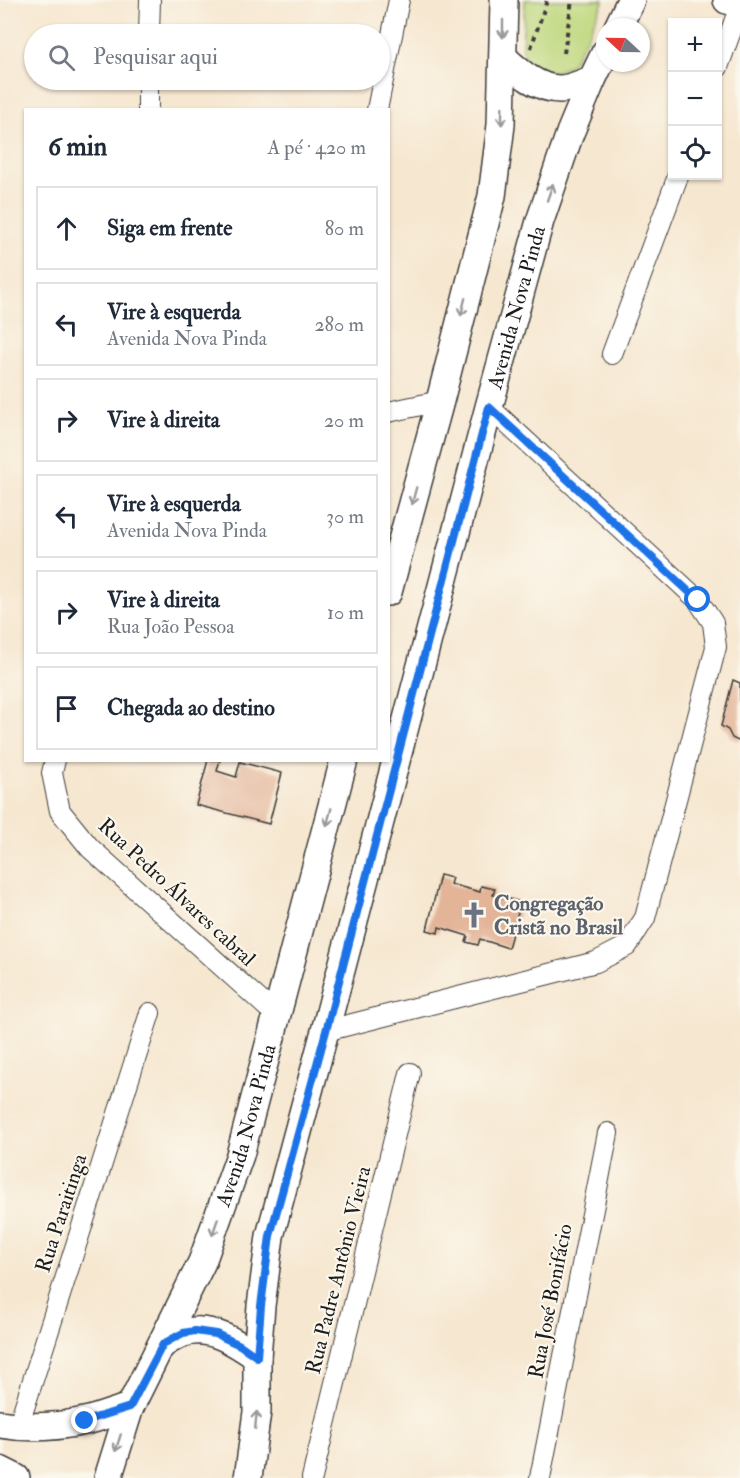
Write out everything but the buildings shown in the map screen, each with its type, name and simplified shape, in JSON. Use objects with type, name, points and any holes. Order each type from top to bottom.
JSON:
[{"type":"street","points":[[149,24],[150,0]]},
{"type":"street","points":[[390,45],[399,0]]},
{"type":"street","points":[[390,585],[492,196],[501,125],[513,66],[504,0]]},
{"type":"street","points":[[622,18],[631,0]]},
{"type":"street","points":[[722,53],[740,4],[727,0]]},
{"type":"street","points":[[513,66],[546,87],[561,89],[592,80]]},
{"type":"street","name":"Avenida Nova Pinda","points":[[253,1476],[257,1412],[257,1357],[270,1236],[540,220],[570,133],[596,72]]},
{"type":"street","points":[[148,90],[148,108]]},
{"type":"street","points":[[377,108],[381,90]]},
{"type":"street","points":[[612,354],[677,180]]},
{"type":"street","points":[[390,412],[440,401]]},
{"type":"street","points":[[326,1031],[596,962],[627,946],[645,918],[654,885],[716,647],[713,623],[698,600],[489,407]]},
{"type":"street","name":"Rua Pedro Álvares cabral","points":[[55,762],[52,773],[60,811],[90,848],[276,1016]]},
{"type":"street","name":"Avenida Nova Pinda","points":[[108,1478],[130,1407],[202,1262],[240,1155],[343,762]]},
{"type":"street","name":"Rua Paraitinga","points":[[9,1426],[150,1013]]},
{"type":"street","name":"Rua Padre Antônio Vieira","points":[[312,1478],[410,1073]]},
{"type":"street","name":"Rua José Bonifácio","points":[[540,1478],[608,1133]]},
{"type":"street","points":[[163,1344],[183,1333],[195,1331],[216,1334],[240,1345],[257,1357]]},
{"type":"street","points":[[9,1426],[42,1427],[85,1421],[130,1407]]},
{"type":"path","points":[[513,66],[547,0]]},
{"type":"path","points":[[564,53],[572,0]]},
{"type":"green space","points":[[525,0],[604,0],[571,65],[547,73],[530,67],[522,48]]},
{"type":"place","name":"Congregação Cristã no Brasil","points":[[474,915]]},
{"type":"route","points":[[85,1421],[130,1407],[163,1344],[183,1333],[195,1331],[216,1334],[240,1345],[257,1357],[270,1236],[489,407],[698,600]]}]
